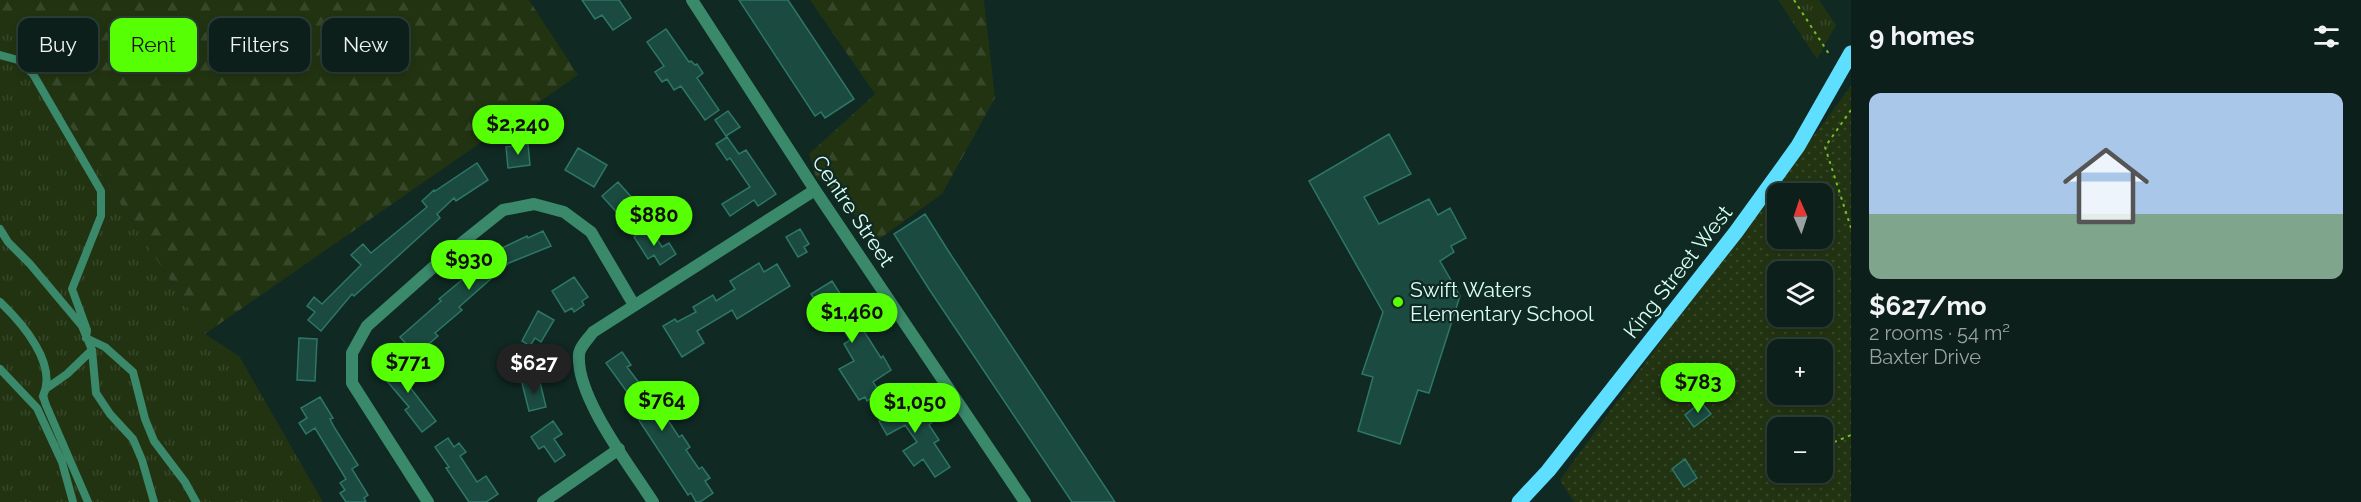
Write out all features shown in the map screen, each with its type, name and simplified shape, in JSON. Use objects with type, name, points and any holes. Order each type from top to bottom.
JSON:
[{"type":"main road","name":"King Street West","points":[[1519,502],[1548,471],[1736,232],[1798,146],[1851,54]]},
{"type":"street","name":"Centre Street","points":[[692,0],[815,190],[1025,502]]},
{"type":"street","points":[[653,502],[592,404],[580,378],[579,352],[593,332],[815,190]]},
{"type":"street","points":[[428,502],[352,382],[352,353],[367,326],[448,254],[503,210],[534,204],[564,212],[591,232],[634,305]]},
{"type":"street","points":[[543,502],[619,449]]},
{"type":"lane","points":[[0,54],[18,60],[33,74],[101,191],[101,216],[72,289],[87,330],[86,338]]},
{"type":"lane","points":[[0,229],[8,242],[81,326],[92,350],[96,393],[110,414],[133,439],[142,460],[153,502]]},
{"type":"lane","points":[[0,302],[16,317],[45,363],[48,375],[47,388],[43,396],[88,502]]},
{"type":"lane","points":[[86,338],[105,347],[133,372],[145,419],[154,441],[185,482],[196,502]]},
{"type":"lane","points":[[47,388],[67,374],[92,350]]},
{"type":"lane","points":[[0,369],[37,408],[62,462],[73,502]]},
{"type":"path","points":[[1794,0],[1828,54]]},
{"type":"path","points":[[1851,110],[1826,147],[1851,228]]},
{"type":"path","points":[[1833,443],[1851,435]]},
{"type":"green space","points":[[0,0],[529,0],[578,75],[205,334],[35,72],[98,72],[98,18],[18,18],[18,46],[0,18]]},
{"type":"green space","points":[[810,0],[984,0],[995,98],[942,194],[875,242],[839,195],[816,177],[809,154],[875,94]]},
{"type":"green space","points":[[1778,0],[1819,0],[1836,25],[1817,59]]},
{"type":"green space","points":[[0,18],[18,46],[18,72],[35,72],[205,334],[239,356],[323,502],[0,502]]},
{"type":"green space","points":[[1851,86],[1851,502],[1574,502],[1560,480],[1767,198],[1767,249],[1833,249],[1833,183],[1778,183]]},
{"type":"building","points":[[582,0],[619,0],[631,18],[613,30],[602,15],[595,19]]},
{"type":"building","points":[[739,0],[788,0],[854,99],[825,118],[821,112],[815,116]]},
{"type":"building","points":[[666,29],[689,62],[697,64],[703,73],[697,78],[719,110],[705,120],[681,86],[674,90],[667,79],[662,82],[655,72],[664,66],[647,42]]},
{"type":"building","points":[[728,111],[740,127],[726,136],[715,120]]},
{"type":"building","points":[[1389,134],[1411,174],[1364,197],[1379,224],[1429,199],[1438,215],[1450,208],[1466,238],[1451,246],[1454,252],[1440,261],[1460,296],[1429,393],[1418,390],[1400,444],[1358,431],[1373,377],[1362,374],[1383,312],[1309,181]]},
{"type":"building","points":[[727,137],[739,154],[746,150],[776,194],[758,206],[754,200],[730,216],[722,204],[750,187],[730,158],[727,160],[716,144]]},
{"type":"building","points":[[528,144],[530,165],[508,168],[506,147]]},
{"type":"building","points":[[578,148],[607,165],[594,187],[565,170]]},
{"type":"building","points":[[477,163],[488,180],[456,201],[454,198],[437,214],[440,218],[354,296],[352,294],[321,331],[308,320],[315,312],[307,306],[314,297],[322,304],[361,265],[351,255],[363,244],[371,253],[427,207],[422,201],[434,190]]},
{"type":"building","points":[[618,182],[641,208],[631,216],[626,211],[620,216],[602,196]]},
{"type":"building","points":[[925,214],[1115,502],[1072,502],[929,289],[894,234]]},
{"type":"building","points":[[649,227],[662,247],[669,243],[676,254],[660,265],[654,255],[648,259],[634,237]]},
{"type":"building","points":[[800,229],[809,244],[804,247],[807,252],[798,257],[786,237]]},
{"type":"building","points":[[543,231],[551,246],[509,263],[459,307],[462,310],[435,333],[438,336],[416,355],[400,337],[441,301],[439,299],[498,250]]},
{"type":"building","points":[[759,263],[764,272],[777,264],[790,286],[737,319],[732,310],[697,331],[704,343],[682,357],[663,326],[696,312],[693,307],[713,295],[716,301],[735,289],[730,281]]},
{"type":"building","points":[[574,277],[588,297],[582,301],[584,305],[574,312],[572,308],[565,312],[552,291]]},
{"type":"building","points":[[832,281],[891,370],[873,382],[880,393],[867,401],[865,397],[859,400],[839,369],[854,361],[844,344],[850,340],[834,314],[815,325],[809,317],[821,310],[811,294]]},
{"type":"building","points":[[538,311],[554,320],[541,342],[535,338],[530,346],[522,341]]},
{"type":"building","points":[[299,338],[317,339],[315,381],[297,380]]},
{"type":"building","points":[[622,352],[631,365],[627,367],[643,388],[646,387],[679,437],[682,435],[690,447],[686,450],[699,469],[702,467],[710,478],[705,481],[713,493],[700,502],[696,502],[691,493],[688,495],[625,399],[630,396],[606,363]]},
{"type":"building","points":[[402,358],[411,369],[406,373],[414,383],[409,386],[436,421],[422,432],[405,410],[409,407],[381,374]]},
{"type":"building","points":[[539,378],[546,407],[529,411],[522,383]]},
{"type":"building","points":[[902,391],[918,417],[925,412],[932,422],[929,425],[939,440],[934,443],[950,467],[935,477],[923,459],[914,466],[903,451],[917,442],[905,425],[887,435],[879,421],[893,413],[885,401]]},
{"type":"building","points":[[320,397],[333,418],[330,419],[334,427],[358,465],[352,469],[368,495],[364,498],[366,502],[346,502],[340,493],[345,490],[340,483],[346,479],[315,428],[306,434],[299,423],[307,418],[301,408]]},
{"type":"building","points":[[1701,402],[1711,414],[1694,427],[1685,415]]},
{"type":"building","points":[[553,421],[562,434],[554,439],[565,455],[555,462],[544,446],[539,449],[531,437]]},
{"type":"building","points":[[448,438],[454,447],[459,443],[466,452],[460,456],[477,482],[486,476],[498,494],[486,502],[469,502],[435,447]]},
{"type":"building","points":[[1685,459],[1697,478],[1684,487],[1672,469]]},
{"type":"place","name":"Swift Waters Elementary School","points":[[1398,302]]}]
